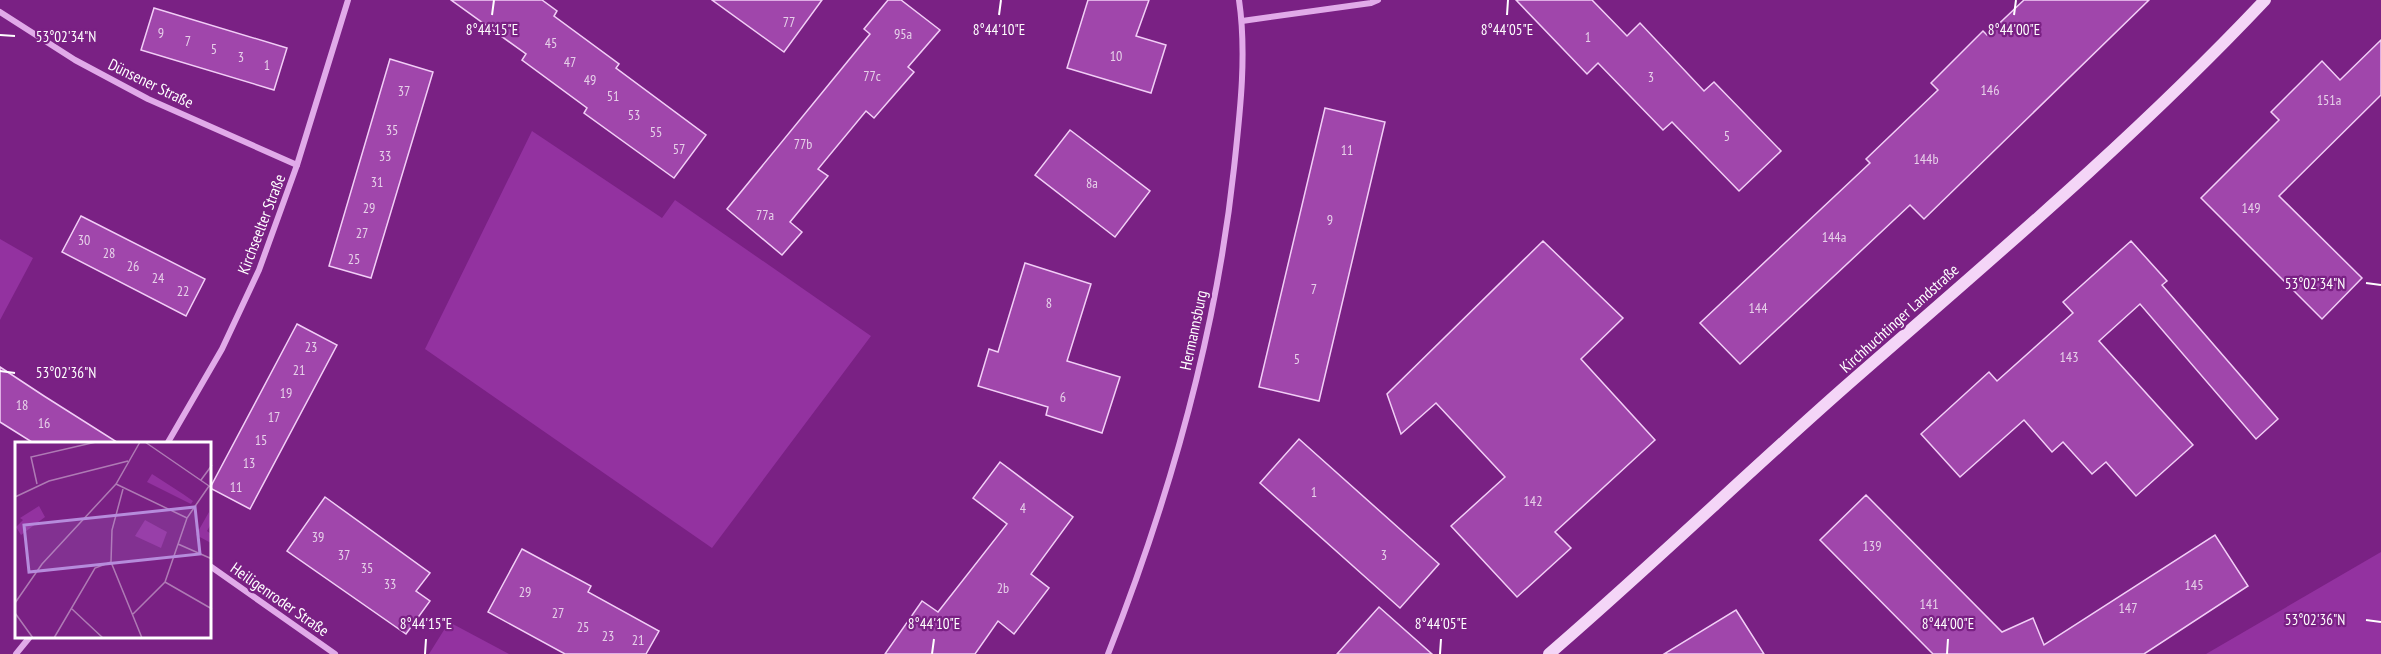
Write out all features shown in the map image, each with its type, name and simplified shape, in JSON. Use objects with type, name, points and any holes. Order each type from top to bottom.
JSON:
[{"type":"main road","name":"Kirchhuchtinger Landstraße","points":[[1549,654],[2187,82],[2265,0]]},
{"type":"street","name":"Kirchseelter Straße","points":[[168,442],[222,349],[259,270],[297,165],[348,0]]},
{"type":"street","name":"Hermannsburg","points":[[1108,654],[1167,491],[1206,343],[1227,229],[1239,126],[1242,21],[1239,0]]},
{"type":"street","points":[[1242,21],[1371,3],[1378,0]]},
{"type":"street","name":"Dünsener Straße","points":[[0,12],[75,60],[148,99],[297,165]]},
{"type":"street","name":"Heiligenroder Straße","points":[[212,567],[335,654]]},
{"type":"street","points":[[16,654],[28,639]]},
{"type":"shaded area","points":[[532,131],[662,218],[675,200],[871,336],[712,548],[425,349]]},
{"type":"shaded area","points":[[0,239],[33,258],[0,320]]},
{"type":"shaded area","points":[[2381,552],[2381,654],[2206,654]]},
{"type":"shaded area","points":[[449,622],[509,654],[429,654]]},
{"type":"building","points":[[451,0],[542,0],[557,11],[554,16],[619,64],[616,68],[706,135],[674,178],[584,113],[587,108],[522,60],[526,54]]},
{"type":"building","points":[[712,0],[822,0],[784,52]]},
{"type":"building","points":[[888,0],[901,0],[940,30],[908,67],[914,72],[874,118],[866,111],[818,169],[828,176],[790,222],[802,232],[782,255],[727,209],[870,34],[864,29]]},
{"type":"building","points":[[1088,0],[1149,0],[1136,36],[1166,45],[1151,93],[1067,68]]},
{"type":"building","points":[[1516,0],[1592,0],[1627,36],[1640,23],[1704,91],[1714,82],[1781,151],[1739,191],[1672,122],[1663,130],[1598,63],[1587,74]]},
{"type":"building","points":[[2024,0],[2149,0],[1924,219],[1910,205],[1740,364],[1700,323],[1870,163],[1866,159],[1938,90],[1931,83],[1983,31],[1987,35]]},
{"type":"building","points":[[154,8],[287,48],[274,90],[141,50]]},
{"type":"building","points":[[2381,40],[2381,95],[2279,196],[2362,278],[2322,319],[2201,198],[2279,120],[2271,112],[2322,61],[2340,80]]},
{"type":"building","points":[[390,59],[433,72],[371,278],[329,266]]},
{"type":"building","points":[[1325,108],[1385,122],[1319,401],[1259,387]]},
{"type":"building","points":[[1070,130],[1150,191],[1115,237],[1035,175]]},
{"type":"building","points":[[81,216],[205,279],[186,316],[62,252]]},
{"type":"building","points":[[1543,241],[1623,318],[1581,359],[1655,440],[1555,532],[1571,548],[1517,597],[1451,526],[1505,477],[1436,403],[1401,434],[1387,394]]},
{"type":"building","points":[[2131,241],[2167,281],[2162,285],[2278,419],[2256,439],[2140,304],[2099,341],[2193,445],[2136,496],[2106,462],[2092,474],[2063,442],[2052,452],[2024,420],[1960,477],[1921,434],[1989,372],[1997,381],[2073,313],[2063,302]]},
{"type":"building","points":[[1025,263],[1091,284],[1067,361],[1120,377],[1102,433],[1046,415],[1048,407],[978,386],[989,349],[998,352]]},
{"type":"building","points":[[297,324],[337,345],[250,509],[212,489],[212,484]]},
{"type":"building","points":[[0,367],[117,442],[32,442],[0,422]]},
{"type":"building","points":[[1299,439],[1439,564],[1400,608],[1260,483]]},
{"type":"building","points":[[1000,462],[1073,517],[1031,574],[1049,588],[1014,634],[998,621],[975,654],[885,654],[922,601],[938,612],[1007,524],[973,498]]},
{"type":"building","points":[[1866,495],[2002,632],[2033,618],[2044,645],[2215,535],[2248,586],[2144,654],[1933,654],[1820,540]]},
{"type":"building","points":[[325,497],[430,573],[416,591],[430,601],[406,634],[287,551]]},
{"type":"building","points":[[522,549],[591,586],[588,592],[659,631],[646,654],[565,654],[488,612]]},
{"type":"building","points":[[1379,607],[1432,654],[1337,654]]},
{"type":"building","points":[[1736,610],[1764,654],[1664,654]]}]
